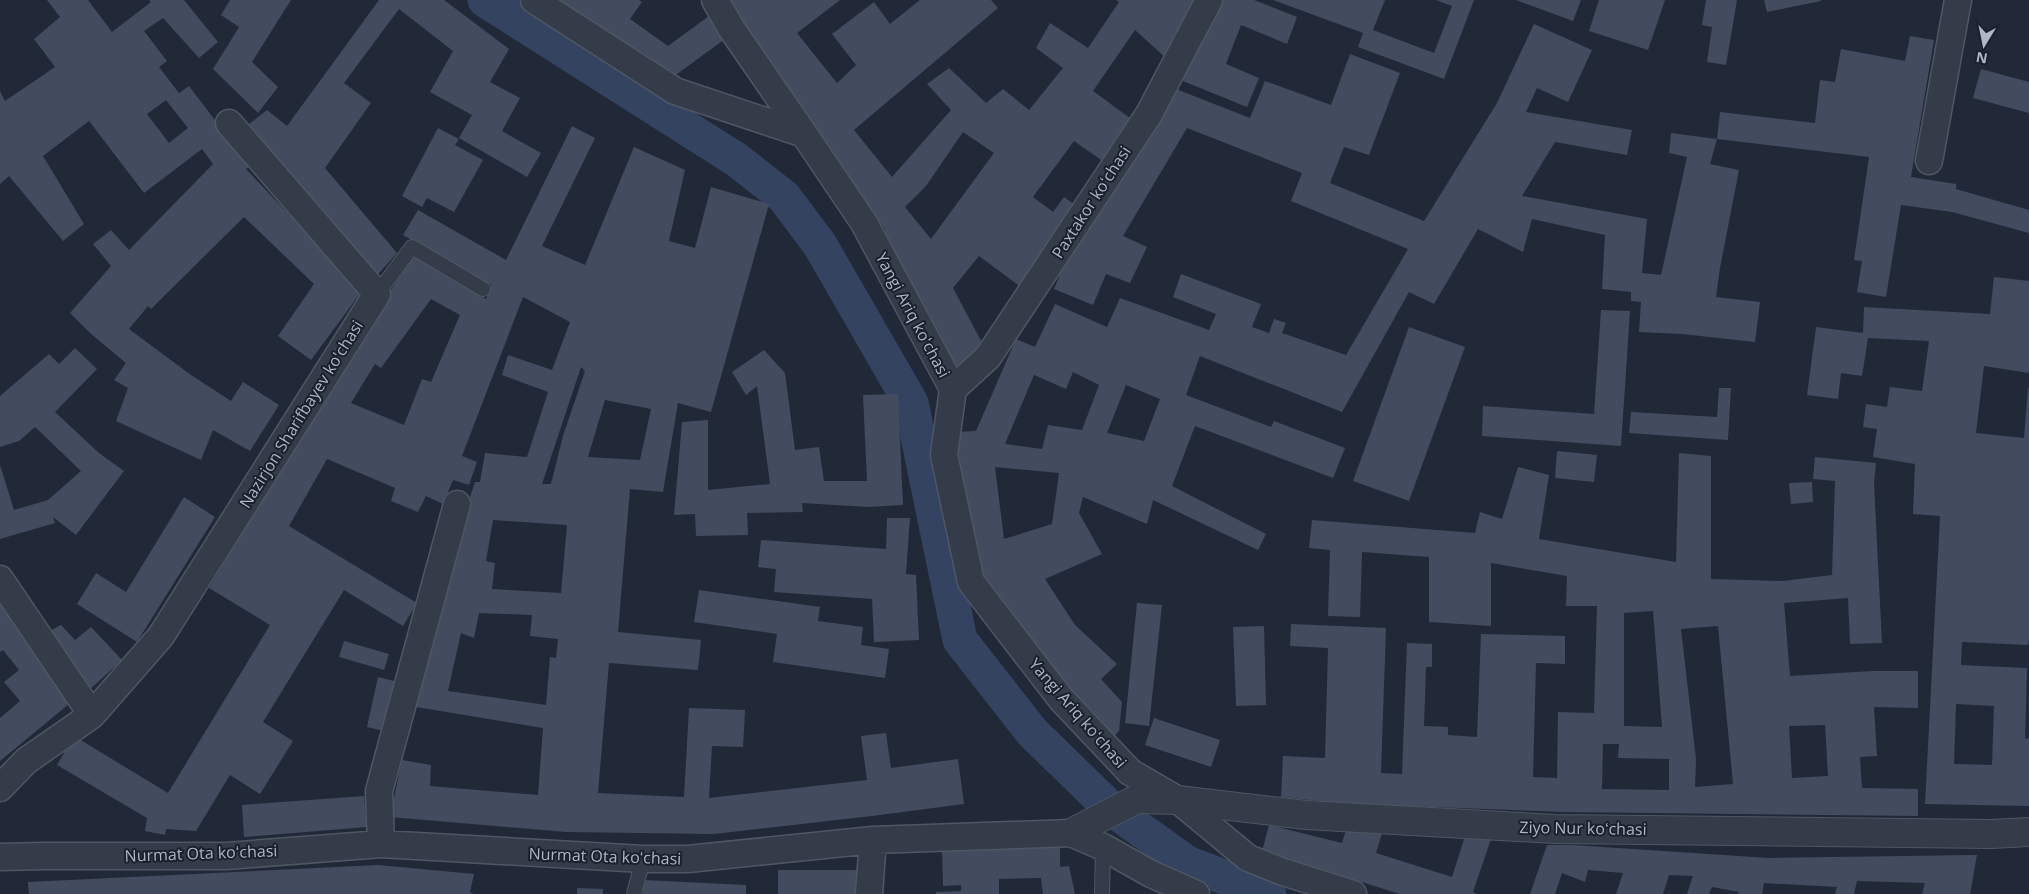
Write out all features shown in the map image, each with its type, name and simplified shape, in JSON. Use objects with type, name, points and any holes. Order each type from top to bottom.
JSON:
[{"type":"street","points":[[534,0],[675,91],[804,134]]},
{"type":"street","name":"Yangi Ariq koʻchasi","points":[[715,0],[731,28],[864,223],[953,389],[944,456],[971,582],[1061,699],[1130,772],[1178,800],[1248,858],[1284,872],[1353,894]]},
{"type":"street","name":"Paxtakor koʻchasi","points":[[953,389],[988,357],[1149,114],[1209,0]]},
{"type":"street","points":[[1929,161],[1958,0]]},
{"type":"street","points":[[229,123],[377,294]]},
{"type":"street","name":"Nazirjon Sharifbayev ko'chasi","points":[[0,788],[26,761],[92,716],[161,636],[377,294]]},
{"type":"street","points":[[381,844],[379,791],[458,504]]},
{"type":"street","points":[[0,578],[92,716]]},
{"type":"street","name":"Ziyo Nur koʻchasi","points":[[1071,833],[1137,799],[1178,800],[1306,815],[1555,829],[1991,834],[2029,832]]},
{"type":"street","name":"Nurmat Ota koʻchasi","points":[[0,857],[226,856],[381,844],[643,860],[688,860],[873,840],[1071,833],[1103,847],[1151,874],[1196,894]]},
{"type":"street","points":[[870,894],[873,840]]},
{"type":"lane","points":[[377,294],[412,247],[483,289]]},
{"type":"lane","points":[[1102,894],[1103,847]]},
{"type":"lane","points":[[634,894],[643,860]]},
{"type":"building","points":[[47,0],[88,0],[112,32],[151,2],[149,0],[184,0],[218,42],[199,58],[163,18],[144,31],[167,61],[159,67],[179,93],[189,86],[250,166],[246,169],[362,291],[311,360],[278,336],[314,284],[244,217],[151,309],[148,306],[129,329],[191,375],[231,401],[243,382],[279,405],[250,451],[213,430],[201,460],[116,421],[128,388],[114,380],[126,363],[90,333],[70,313],[111,266],[93,244],[111,230],[129,250],[213,164],[202,149],[144,193],[89,121],[43,156],[84,224],[63,241],[9,176],[0,184],[0,91],[5,101],[55,67],[34,39],[60,17]],"holes":[[[166,100],[188,128],[169,143],[147,114]]]},
{"type":"building","points":[[230,0],[291,0],[252,62],[278,87],[258,113],[213,69],[239,27],[221,15]]},
{"type":"building","points":[[379,0],[444,0],[509,49],[490,82],[520,98],[502,131],[541,153],[527,177],[459,138],[472,115],[430,92],[453,51],[399,9],[344,83],[371,103],[325,168],[397,253],[373,280],[244,128],[267,110],[287,126]]},
{"type":"building","points":[[556,0],[639,0],[642,2],[630,19],[668,46],[713,13],[729,36],[673,77]]},
{"type":"building","points":[[720,0],[840,0],[797,33],[837,83],[856,65],[832,34],[874,2],[890,24],[920,0],[991,0],[998,8],[854,130],[892,177],[951,110],[927,84],[949,68],[986,103],[1003,89],[1029,110],[1063,68],[1036,48],[1050,23],[1088,48],[1119,2],[1116,0],[1200,0],[1167,59],[1135,30],[1093,91],[1134,121],[1104,162],[1074,141],[1033,197],[1053,212],[1064,197],[1078,207],[1022,288],[979,256],[953,288],[986,350],[954,367],[880,234],[885,230]],"holes":[[[963,132],[994,153],[931,239],[905,207],[926,186]]]},
{"type":"building","points":[[1215,0],[1254,0],[1297,17],[1287,44],[1241,25],[1226,64],[1259,78],[1247,107],[1183,81]]},
{"type":"building","points":[[1273,0],[1385,0],[1373,30],[1434,53],[1452,6],[1436,0],[1474,0],[1444,79],[1358,47],[1363,33]]},
{"type":"building","points":[[1516,0],[1581,0],[1573,21]]},
{"type":"building","points":[[1599,0],[1665,0],[1648,50],[1589,31]]},
{"type":"building","points":[[1706,0],[1737,0],[1726,65],[1707,62],[1712,27],[1702,25]]},
{"type":"building","points":[[1764,0],[1821,0],[1821,1],[1767,12]]},
{"type":"building","points":[[1534,24],[1592,50],[1568,102],[1537,88],[1526,112],[1632,130],[1627,155],[1555,142],[1522,196],[1647,219],[1642,273],[1661,275],[1687,157],[1669,153],[1671,133],[1717,139],[1710,164],[1739,170],[1716,297],[1760,302],[1755,342],[1682,334],[1639,332],[1641,302],[1631,301],[1631,292],[1602,289],[1605,235],[1532,219],[1523,252],[1478,229],[1434,304],[1409,292],[1342,412],[1200,356],[1186,395],[1271,427],[1274,421],[1345,448],[1333,478],[1195,426],[1172,486],[1266,534],[1258,550],[1153,500],[1147,524],[1083,497],[1079,513],[1102,554],[1045,579],[1075,625],[1117,664],[1101,679],[1122,702],[1119,731],[1110,741],[1036,658],[983,577],[957,470],[956,432],[976,431],[1016,339],[1035,347],[1055,304],[1107,327],[1120,298],[1209,330],[1216,314],[1173,297],[1181,274],[1261,304],[1252,327],[1269,333],[1274,319],[1286,323],[1282,333],[1346,355],[1408,249],[1291,201],[1302,173],[1187,128],[1123,236],[1147,247],[1130,283],[1106,274],[1093,305],[1054,289],[1066,260],[1176,89],[1250,118],[1265,81],[1331,105],[1350,54],[1400,73],[1369,155],[1344,147],[1330,183],[1424,221],[1497,103]],"holes":[[[1073,372],[1099,385],[1082,430],[1048,425],[1042,449],[1005,444],[1034,375],[1066,389]],[[1126,385],[1160,399],[1144,441],[1107,433]],[[995,467],[1059,473],[1052,524],[1004,539]]]},
{"type":"building","points":[[1910,36],[1934,40],[1911,177],[1956,184],[1956,189],[2029,210],[2029,233],[1952,212],[1901,205],[1886,297],[1857,292],[1862,261],[1854,260],[1869,157],[1717,139],[1720,112],[1815,123],[1820,80],[1835,82],[1841,49],[1905,61]]},
{"type":"building","points":[[1981,69],[2029,82],[2029,113],[1973,98]]},
{"type":"building","points":[[572,126],[595,138],[542,246],[585,265],[634,147],[685,170],[669,241],[695,248],[711,187],[769,204],[711,412],[678,403],[663,492],[630,489],[618,632],[701,640],[698,670],[609,663],[598,793],[684,797],[689,708],[745,710],[743,747],[712,746],[709,798],[867,780],[861,736],[886,733],[891,768],[958,759],[964,804],[714,834],[566,832],[390,817],[402,760],[431,765],[430,786],[538,795],[543,728],[410,706],[429,622],[475,482],[480,482],[485,453],[527,457],[548,392],[502,375],[508,355],[552,370],[570,322],[523,297],[462,456],[477,462],[469,485],[453,480],[443,504],[426,496],[418,512],[391,501],[395,488],[327,459],[289,526],[417,603],[403,626],[344,590],[263,722],[293,741],[260,794],[230,775],[196,831],[166,829],[165,835],[145,831],[147,818],[57,765],[74,736],[168,793],[270,625],[209,588],[353,347],[414,255],[486,299],[491,285],[403,235],[418,210],[506,260]],"holes":[[[431,299],[460,315],[431,382],[422,379],[404,425],[351,403],[375,364],[381,368]],[[581,367],[585,371],[563,436],[551,484],[542,484]],[[605,400],[651,409],[640,460],[588,457]],[[493,520],[567,525],[561,593],[492,589],[495,563],[486,561]],[[479,613],[532,615],[530,636],[558,639],[556,658],[550,657],[546,705],[448,691],[461,633],[474,638]]]},
{"type":"building","points":[[438,128],[459,139],[455,145],[483,160],[454,212],[427,198],[422,207],[402,196]]},
{"type":"building","points":[[1994,277],[2029,281],[2029,373],[1984,366],[1976,433],[2024,438],[2029,388],[2029,640],[2028,645],[1962,642],[1961,665],[2027,668],[2025,739],[2029,738],[2029,806],[1925,804],[1940,516],[1913,514],[1915,464],[1873,457],[1877,429],[1863,427],[1866,404],[1887,407],[1890,387],[1922,391],[1929,341],[1868,338],[1862,376],[1841,373],[1838,399],[1807,395],[1816,327],[1863,333],[1864,307],[1990,314]],"holes":[[[1956,704],[1994,706],[1992,765],[1954,764]]]},
{"type":"building","points":[[1601,310],[1630,311],[1621,446],[1482,436],[1483,406],[1594,414]]},
{"type":"building","points":[[1409,327],[1465,347],[1409,501],[1353,481]]},
{"type":"building","points":[[75,348],[97,369],[55,412],[99,453],[124,471],[76,535],[53,517],[55,523],[0,539],[0,465],[14,510],[48,500],[81,471],[35,427],[19,441],[0,447],[0,396],[49,354],[59,364]]},
{"type":"building","points":[[764,350],[785,373],[795,450],[819,447],[824,481],[867,481],[863,395],[898,394],[903,505],[868,507],[802,503],[803,512],[747,513],[748,535],[696,536],[695,514],[674,515],[682,422],[708,420],[708,490],[770,484],[757,386],[746,395],[732,372]]},
{"type":"building","points":[[1719,388],[1731,388],[1728,440],[1629,433],[1631,412],[1717,417]]},
{"type":"building","points":[[1557,451],[1597,455],[1594,482],[1555,478]]},
{"type":"building","points":[[1679,453],[1711,456],[1711,579],[1783,581],[1832,575],[1835,481],[1813,479],[1815,457],[1876,463],[1874,483],[1882,643],[1850,644],[1848,598],[1784,603],[1790,676],[1872,671],[1918,671],[1918,708],[1874,707],[1877,756],[1860,757],[1862,788],[1918,789],[1918,816],[1563,812],[1350,804],[1281,797],[1283,756],[1325,758],[1328,648],[1290,646],[1291,624],[1386,628],[1381,773],[1402,774],[1407,643],[1432,644],[1432,667],[1426,667],[1424,726],[1448,727],[1448,735],[1477,737],[1481,634],[1565,636],[1565,664],[1536,663],[1533,777],[1557,778],[1558,712],[1594,713],[1597,606],[1566,606],[1567,576],[1491,563],[1491,626],[1429,622],[1429,557],[1362,552],[1360,617],[1328,616],[1330,550],[1309,548],[1312,520],[1475,533],[1480,512],[1502,519],[1518,467],[1549,475],[1539,539],[1676,562]],"holes":[[[1653,611],[1662,727],[1624,726],[1624,613]],[[1718,626],[1733,784],[1695,787],[1696,759],[1681,629]],[[1825,725],[1828,776],[1792,778],[1789,726]],[[1603,744],[1619,744],[1618,758],[1669,759],[1669,790],[1602,789]]]},
{"type":"building","points":[[1812,482],[1813,502],[1791,504],[1789,483]]},
{"type":"building","points":[[184,497],[215,517],[137,642],[77,604],[96,573],[126,592]]},
{"type":"building","points":[[887,518],[910,518],[906,574],[916,575],[919,640],[874,642],[872,599],[774,592],[776,569],[758,567],[761,540],[886,549]]},
{"type":"building","points":[[699,590],[820,607],[818,621],[863,627],[861,645],[889,649],[885,678],[773,662],[777,634],[694,622]]},
{"type":"building","points":[[0,592],[75,699],[0,761],[0,718],[20,701],[4,682],[19,670],[3,650],[0,652]]},
{"type":"building","points":[[1137,603],[1162,605],[1149,726],[1125,723]]},
{"type":"building","points":[[61,625],[75,640],[91,627],[122,660],[87,692],[46,633]]},
{"type":"building","points":[[1264,626],[1266,705],[1236,706],[1233,627]]},
{"type":"building","points":[[344,641],[389,654],[384,670],[339,657]]},
{"type":"building","points":[[378,677],[398,682],[388,732],[367,727]]},
{"type":"building","points":[[1154,718],[1220,740],[1211,767],[1145,745]]},
{"type":"building","points":[[364,796],[367,827],[244,837],[242,805]]},
{"type":"building","points":[[1269,825],[1342,843],[1347,827],[1382,833],[1376,853],[1452,877],[1465,836],[1491,839],[1473,892],[1477,894],[1400,894],[1333,873],[1261,855]]},
{"type":"building","points":[[1060,845],[1060,867],[1069,866],[1075,894],[1043,894],[1041,878],[999,879],[999,894],[936,894],[936,892],[961,891],[961,885],[943,886],[942,849]]},
{"type":"building","points":[[1547,845],[1769,858],[1977,855],[1970,894],[1922,894],[1925,883],[1857,881],[1854,894],[1835,894],[1837,887],[1764,883],[1762,894],[1738,894],[1739,892],[1712,887],[1709,894],[1687,894],[1693,876],[1669,875],[1663,894],[1616,894],[1623,873],[1588,870],[1585,882],[1562,873],[1555,894],[1530,894]]},
{"type":"building","points":[[378,865],[474,874],[470,892],[473,894],[29,894],[28,882]]},
{"type":"building","points":[[778,870],[863,870],[861,894],[778,894]]},
{"type":"building","points":[[643,880],[746,885],[746,894],[643,894]]},
{"type":"building","points":[[577,888],[603,889],[603,894],[577,894]]},
{"type":"waterway","points":[[485,0],[737,160],[784,197],[820,245],[911,403],[960,640],[1032,732],[1109,807],[1187,863],[1269,894]]}]
